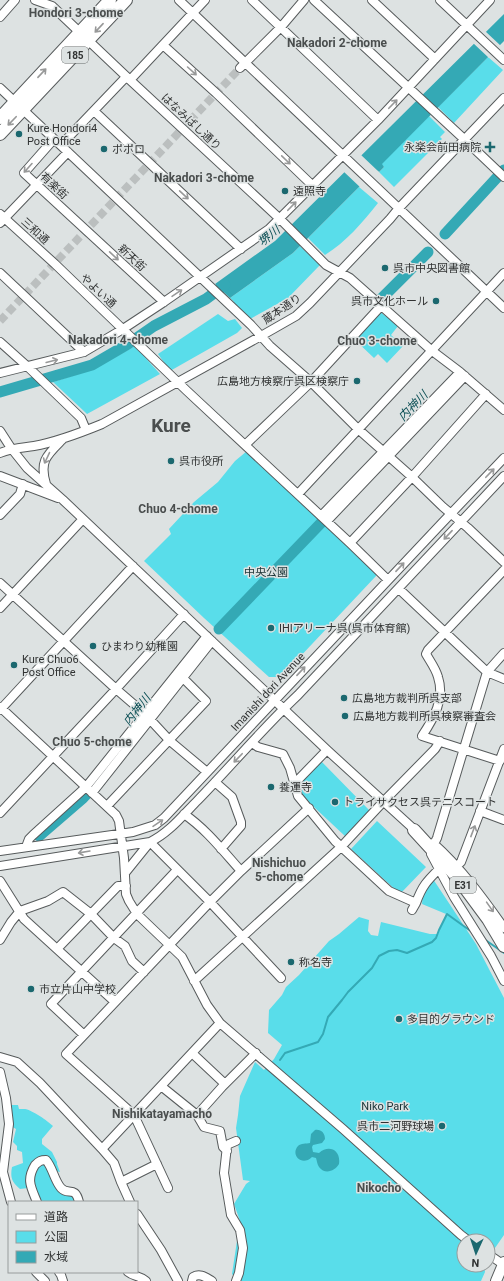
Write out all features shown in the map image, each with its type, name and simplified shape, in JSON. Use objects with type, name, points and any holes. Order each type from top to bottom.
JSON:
[{"type":"highway","name":"185","points":[[84,36],[110,0]]},
{"type":"highway","name":"185","points":[[0,134],[19,105],[84,36],[126,0]]},
{"type":"highway","name":"185","points":[[0,118],[19,105]]},
{"type":"highway","name":"E31","points":[[414,830],[457,876],[504,946]]},
{"type":"main road","points":[[496,1281],[504,1264]]},
{"type":"street","points":[[0,17],[16,0]]},
{"type":"street","points":[[35,0],[52,3]]},
{"type":"street","points":[[179,0],[242,65],[352,163],[504,308]]},
{"type":"street","points":[[61,145],[163,45],[205,0]]},
{"type":"street","points":[[252,0],[378,120]]},
{"type":"street","points":[[242,65],[280,27],[304,0]]},
{"type":"street","points":[[314,0],[502,175]]},
{"type":"street","points":[[372,0],[435,58]]},
{"type":"street","points":[[440,0],[504,60]]},
{"type":"street","points":[[0,373],[84,352],[125,331],[269,229],[283,222],[312,185],[378,120],[412,90],[435,58],[490,0]]},
{"type":"street","name":"はなみばし通り","points":[[52,3],[128,78],[308,245],[326,265],[350,278],[432,350],[504,410]]},
{"type":"street","points":[[163,45],[216,93],[312,185]]},
{"type":"street","points":[[0,88],[251,325],[270,346],[311,382],[358,429],[504,562]]},
{"type":"street","name":"蔵本通り","points":[[11,448],[34,446],[64,438],[102,424],[296,316],[310,304],[464,138],[504,98]]},
{"type":"street","points":[[94,111],[241,249]]},
{"type":"street","name":"有楽街","points":[[54,139],[24,173],[86,230]]},
{"type":"street","points":[[2,218],[68,152]]},
{"type":"street","name":"三和通","points":[[2,218],[55,264]]},
{"type":"street","name":"新天街","points":[[86,230],[164,302]]},
{"type":"street","name":"やよい通","points":[[55,264],[139,346],[324,518],[388,580]]},
{"type":"street","points":[[0,273],[84,352]]},
{"type":"street","points":[[298,494],[504,273]]},
{"type":"street","points":[[245,445],[311,382],[381,306]]},
{"type":"street","points":[[0,342],[81,418],[86,430]]},
{"type":"street","points":[[324,518],[462,374]]},
{"type":"street","points":[[350,543],[412,477],[486,394]]},
{"type":"street","points":[[0,431],[27,468],[46,484],[383,802],[414,830],[434,844],[457,866],[476,889],[504,928]]},
{"type":"street","points":[[46,484],[43,467],[47,455],[64,438]]},
{"type":"street","points":[[0,446],[11,448]]},
{"type":"street","points":[[0,452],[11,448]]},
{"type":"street","name":"Imanishi dori Avenue","points":[[0,851],[121,834],[155,825],[164,818],[504,458]]},
{"type":"street","points":[[0,476],[63,500]]},
{"type":"street","points":[[125,873],[150,842],[164,834],[215,782],[399,589],[504,476]]},
{"type":"street","points":[[0,515],[20,494],[23,484]]},
{"type":"street","points":[[0,608],[83,519]]},
{"type":"street","points":[[133,566],[64,642],[0,709],[116,815],[121,834],[126,886],[129,901],[137,914],[182,957],[207,1005],[220,1023],[256,1053],[458,1233]]},
{"type":"street","points":[[457,866],[461,862],[502,755],[464,749],[422,736],[433,720],[439,705],[440,688],[438,676],[426,654],[428,650],[504,570]]},
{"type":"street","points":[[0,583],[148,717],[170,740],[208,772]]},
{"type":"street","points":[[399,589],[487,672],[504,679]]},
{"type":"street","points":[[0,813],[184,614]]},
{"type":"street","points":[[148,717],[183,678],[209,638]]},
{"type":"street","points":[[26,847],[33,834],[89,790],[209,638]]},
{"type":"street","points":[[434,844],[487,672],[504,653]]},
{"type":"street","points":[[107,806],[206,701],[183,678]]},
{"type":"street","points":[[194,981],[341,848],[383,802],[435,749],[440,741]]},
{"type":"street","points":[[252,743],[258,747],[283,754],[290,768],[298,796],[341,848],[389,892],[414,906],[425,883],[439,869]]},
{"type":"street","points":[[294,784],[327,750]]},
{"type":"street","points":[[215,782],[232,797],[241,822],[241,826],[221,849]]},
{"type":"street","points":[[383,802],[433,856],[454,897],[491,956],[504,981]]},
{"type":"street","points":[[168,1188],[134,1115],[66,1054],[210,902],[309,808]]},
{"type":"street","points":[[480,811],[504,820]]},
{"type":"street","points":[[184,814],[191,819],[241,871]]},
{"type":"street","points":[[0,876],[2,873],[1,866],[150,842]]},
{"type":"street","points":[[150,842],[243,936],[281,978]]},
{"type":"street","points":[[84,1035],[51,1004],[177,870]]},
{"type":"street","points":[[0,881],[24,919],[115,1002]]},
{"type":"street","points":[[57,949],[118,886],[126,886]]},
{"type":"street","points":[[0,940],[20,911],[48,901],[64,892],[90,914],[114,938],[125,946],[132,961],[144,972]]},
{"type":"street","points":[[102,1149],[220,1023]]},
{"type":"street","points":[[192,1053],[225,1084]]},
{"type":"street","points":[[197,1115],[256,1053]]},
{"type":"street","points":[[0,1057],[17,1062],[40,1082],[102,1149],[114,1163],[120,1182],[130,1201]]},
{"type":"street","points":[[0,1072],[6,1098],[9,1124],[3,1172],[11,1201]]},
{"type":"street","points":[[161,1086],[197,1115],[204,1127],[220,1131],[223,1147],[227,1151]]},
{"type":"street","points":[[236,1142],[229,1144],[224,1173],[232,1215],[240,1230],[243,1248],[239,1273],[236,1281]]},
{"type":"street","points":[[37,1201],[30,1186],[30,1177],[40,1160],[46,1160],[61,1187],[64,1190],[75,1193],[79,1201]]},
{"type":"street","points":[[120,1182],[157,1164]]},
{"type":"street","points":[[138,1216],[161,1250],[178,1281]]},
{"type":"street","points":[[37,1273],[45,1281]]},
{"type":"street","points":[[130,1273],[142,1277],[146,1281]]},
{"type":"street","points":[[192,1281],[193,1277],[197,1275],[202,1275],[212,1281]]},
{"type":"green space","points":[[488,57],[503,70],[454,123],[438,107]]},
{"type":"green space","points":[[429,116],[445,132],[440,137],[442,139],[394,187],[379,172],[384,167],[381,164]]},
{"type":"green space","points":[[359,187],[378,203],[347,238],[325,255],[308,238]]},
{"type":"green space","points":[[300,246],[320,265],[288,298],[250,319],[232,303],[234,302],[230,298],[293,253]]},
{"type":"green space","points":[[379,311],[398,326],[391,335],[403,346],[387,363],[378,354],[374,358],[354,339]]},
{"type":"green space","points":[[218,314],[228,321],[235,319],[242,328],[237,333],[170,371],[158,354]]},
{"type":"green space","points":[[135,346],[160,374],[87,414],[53,382],[94,369]]},
{"type":"green space","name":"中央公園","points":[[247,451],[376,571],[376,576],[281,677],[269,677],[144,561],[171,534],[169,529],[194,502],[218,482],[235,461]]},
{"type":"green space","name":"トライサクセス呉テニスコート","points":[[321,761],[370,811],[346,837],[300,794],[298,784]]},
{"type":"green space","name":"トライサクセス呉テニスコート","points":[[377,821],[426,867],[400,894],[351,849]]},
{"type":"green space","name":"Niko Park","points":[[433,879],[476,944],[504,998],[504,1235],[496,1246],[496,1233],[456,1233],[456,1273],[485,1273],[481,1281],[238,1281],[232,1274],[240,1221],[234,1204],[246,1184],[250,1181],[243,1180],[236,1128],[240,1096],[255,1062],[264,1070],[274,1059],[282,1045],[268,1033],[269,1010],[282,995],[286,987],[299,975],[329,941],[359,917],[369,920],[368,931],[371,935],[378,936],[381,922],[430,934],[438,934],[446,914],[422,904],[423,893]]},
{"type":"green space","points":[[9,1105],[18,1105],[19,1109],[32,1111],[53,1126],[42,1139],[42,1144],[52,1152],[57,1162],[60,1172],[56,1171],[53,1174],[77,1201],[39,1201],[28,1188],[20,1189],[13,1182],[11,1174],[12,1167],[23,1163],[22,1152],[17,1150],[17,1146],[13,1142],[16,1129],[11,1126]]},
{"type":"water","points":[[504,14],[504,41],[382,164],[384,167],[379,172],[376,170],[293,253],[230,298],[215,284],[275,241]]},
{"type":"water","points":[[315,1130],[322,1132],[325,1139],[322,1143],[313,1145],[313,1152],[319,1153],[323,1150],[330,1149],[334,1150],[338,1155],[339,1164],[330,1171],[324,1171],[321,1169],[318,1166],[316,1158],[312,1157],[304,1161],[298,1159],[296,1156],[295,1153],[298,1146],[310,1143],[311,1134]]},
{"type":"pier","points":[[485,31],[501,46],[489,58],[473,43]]},
{"type":"pier","points":[[360,154],[379,172],[376,172],[361,188],[343,171]]},
{"type":"waterway","points":[[445,234],[504,170]]},
{"type":"waterway","points":[[381,299],[428,252]]},
{"type":"waterway","name":"堺川","points":[[0,392],[92,365],[128,344],[154,326],[206,299],[225,285]]},
{"type":"waterway","name":"内神川","points":[[219,629],[321,523]]},
{"type":"waterway","name":"内神川","points":[[39,836],[83,798],[96,784]]},
{"type":"waterway","points":[[280,1060],[285,1053],[318,1042],[323,1034],[328,1017],[348,992],[372,968],[379,956],[389,951],[397,950],[407,953],[432,942],[436,938],[447,914],[472,932]]},
{"type":"waterway","points":[[484,939],[504,953]]},
{"type":"tunnel","points":[[0,321],[240,68]]},
{"type":"place","name":"Kure Hondori4 Post Office","points":[[19,134]]},
{"type":"place","name":"永楽会前田病院","points":[[490,147]]},
{"type":"place","name":"ポポロ","points":[[104,149]]},
{"type":"place","name":"遠照寺","points":[[285,191]]},
{"type":"place","name":"呉市中央図書館","points":[[385,268]]},
{"type":"place","name":"呉市文化ホール","points":[[436,301]]},
{"type":"place","name":"広島地方検察庁呉区検察庁","points":[[357,381]]},
{"type":"place","name":"呉市役所","points":[[171,461]]},
{"type":"place","name":"IHIアリーナ呉(呉市体育館)","points":[[271,628]]},
{"type":"place","name":"ひまわり幼稚園","points":[[93,646]]},
{"type":"place","name":"Kure Chuo6 Post Office","points":[[14,665]]},
{"type":"place","name":"広島地方裁判所呉支部","points":[[344,698]]},
{"type":"place","name":"広島地方裁判所呉検察審査会","points":[[345,716]]},
{"type":"place","name":"養運寺","points":[[271,787]]},
{"type":"place","name":"トライサクセス呉テニスコート","points":[[335,802]]},
{"type":"place","name":"称名寺","points":[[291,962]]},
{"type":"place","name":"市立片山中学校","points":[[31,989]]},
{"type":"place","name":"多目的グラウンド","points":[[399,1019]]},
{"type":"place","name":"呉市二河野球場","points":[[442,1126]]},
{"type":"district","name":"Hondori 3-chome","points":[[76,13]]},
{"type":"district","name":"Nakadori 2-chome","points":[[337,43]]},
{"type":"district","name":"Nakadori 3-chome","points":[[204,178]]},
{"type":"district","name":"Nakadori 4-chome","points":[[118,340]]},
{"type":"district","name":"Chuo 3-chome","points":[[377,341]]},
{"type":"district","name":"Kure","points":[[171,425]]},
{"type":"district","name":"Chuo 4-chome","points":[[178,509]]},
{"type":"district","name":"Chuo 5-chome","points":[[92,742]]},
{"type":"district","name":"Nishichuo 5-chome","points":[[279,870]]},
{"type":"district","name":"Nishikatayamacho","points":[[162,1114]]},
{"type":"district","name":"Nikocho","points":[[379,1188]]}]
